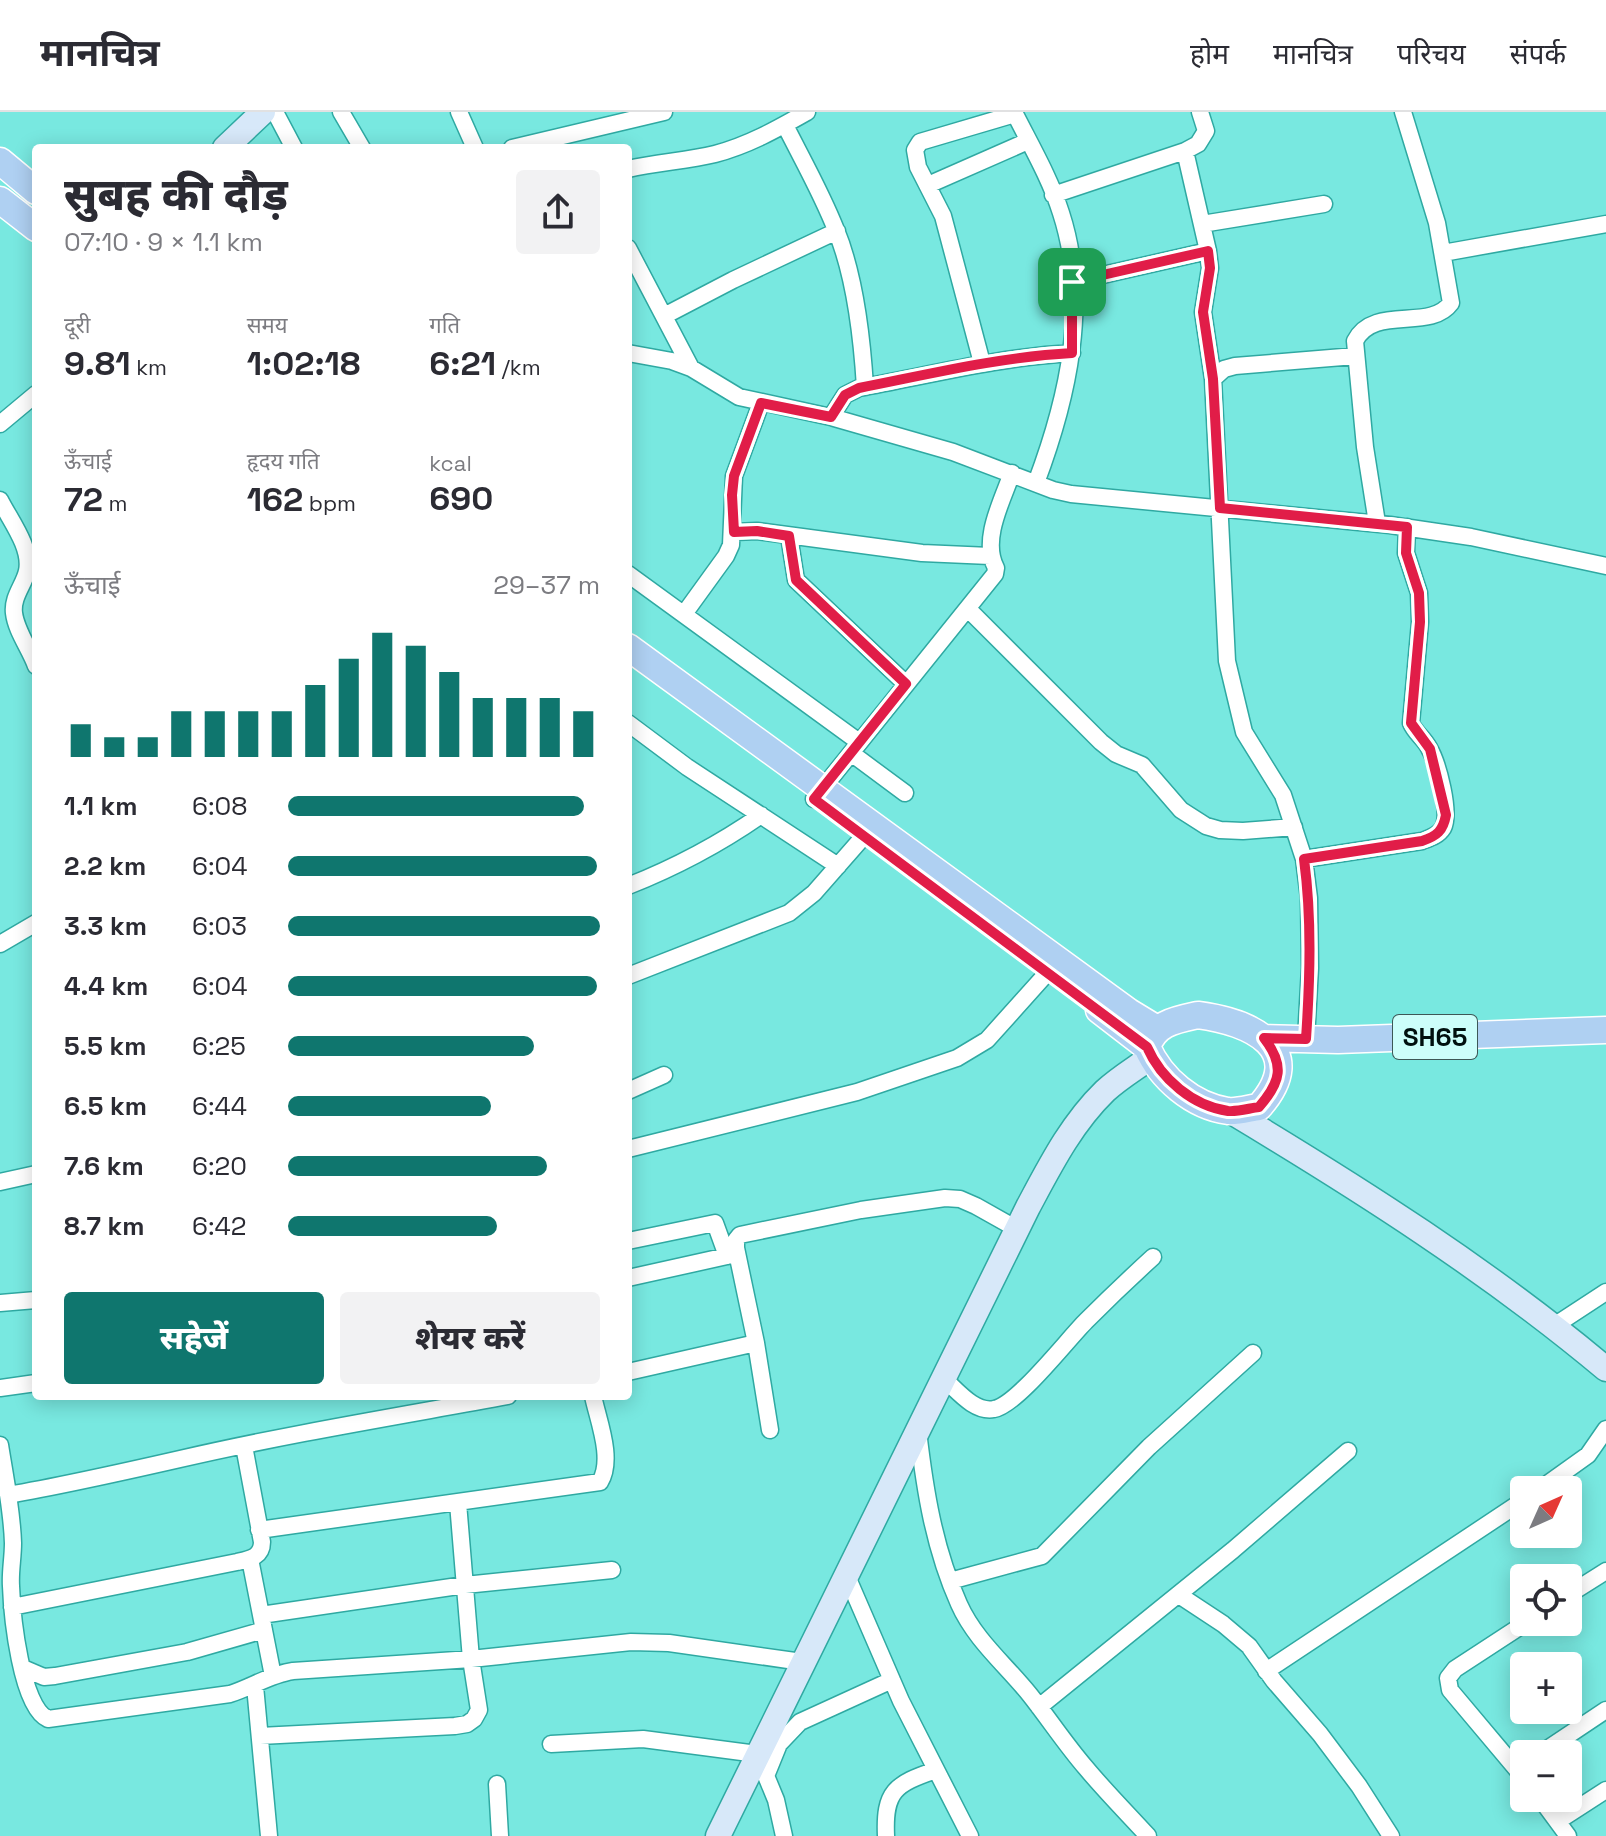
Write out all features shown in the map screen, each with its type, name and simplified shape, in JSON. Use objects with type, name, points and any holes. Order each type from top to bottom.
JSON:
[{"type":"main road","points":[[0,161],[32,188]]},
{"type":"main road","points":[[0,200],[32,225]]},
{"type":"main road","points":[[632,650],[819,793],[864,836],[1152,1045]]},
{"type":"main road","points":[[632,666],[819,793],[1129,1012],[1152,1045],[1170,1082],[1201,1102],[1230,1111],[1259,1107],[1272,1092],[1279,1064],[1275,1052],[1264,1038]]},
{"type":"main road","name":"SH65","points":[[1152,1045],[1171,1021],[1198,1015],[1246,1025],[1264,1038],[1485,1036],[1606,1030]]},
{"type":"street","points":[[229,144],[263,112]]},
{"type":"street","points":[[275,112],[292,144]]},
{"type":"street","points":[[341,112],[360,144]]},
{"type":"street","points":[[459,112],[473,144]]},
{"type":"street","points":[[529,144],[664,112]]},
{"type":"street","points":[[632,168],[712,155],[764,137],[807,112]]},
{"type":"street","points":[[1053,195],[1185,151],[1204,138],[1206,131],[1200,112]]},
{"type":"street","points":[[1377,523],[1355,341],[1368,326],[1383,321],[1440,314],[1451,303],[1437,223],[1403,112]]},
{"type":"street","points":[[982,363],[943,216],[915,156],[920,142],[1015,113],[1066,229],[1072,282],[1072,353],[1055,433],[1036,483]]},
{"type":"street","points":[[785,125],[837,231],[854,303],[865,387]]},
{"type":"street","points":[[928,185],[1028,141]]},
{"type":"street","points":[[1185,151],[1210,268],[1203,312],[1213,379],[1224,638],[1234,697],[1244,732],[1283,795],[1304,859],[1309,898],[1310,968],[1306,1039]]},
{"type":"street","points":[[1202,224],[1324,204]]},
{"type":"street","points":[[1443,253],[1606,224]]},
{"type":"street","points":[[664,316],[837,231]]},
{"type":"street","points":[[1072,282],[1208,251]]},
{"type":"street","points":[[632,256],[691,368]]},
{"type":"street","points":[[831,417],[845,395],[865,387],[982,363],[1072,353]]},
{"type":"street","points":[[632,354],[691,368],[739,397],[831,417],[953,452],[1071,494],[1407,527],[1471,537],[1606,566]]},
{"type":"street","points":[[1213,379],[1224,369],[1235,366],[1355,356]]},
{"type":"street","points":[[0,424],[32,397]]},
{"type":"street","points":[[684,614],[726,556],[734,532],[734,476],[761,403]]},
{"type":"street","points":[[819,793],[995,574],[996,568],[990,556],[997,514],[1012,473]]},
{"type":"street","points":[[0,500],[24,547],[32,571],[15,599],[14,613],[32,656]]},
{"type":"street","points":[[1304,859],[1422,841],[1434,837],[1444,825],[1446,815],[1435,764],[1430,749],[1411,723],[1420,622],[1419,593],[1406,553],[1407,527]]},
{"type":"street","points":[[734,532],[757,531],[922,553],[990,556]]},
{"type":"street","points":[[789,536],[796,580],[906,684]]},
{"type":"street","points":[[632,577],[855,748],[905,793]]},
{"type":"street","points":[[968,609],[1101,742],[1116,754],[1142,765],[1181,810],[1192,818],[1220,830],[1294,827]]},
{"type":"street","points":[[632,726],[687,767],[838,866]]},
{"type":"street","points":[[632,884],[683,864],[761,815]]},
{"type":"street","points":[[632,974],[789,913],[814,893],[864,836]]},
{"type":"street","points":[[0,944],[32,925]]},
{"type":"street","points":[[632,1148],[857,1092],[957,1058],[987,1040],[1048,972]]},
{"type":"street","points":[[784,1836],[776,1800],[762,1765],[802,1662],[1058,1151],[1083,1115],[1152,1045]]},
{"type":"street","points":[[632,1089],[664,1075]]},
{"type":"street","points":[[1230,1111],[1346,1180],[1554,1326],[1606,1369]]},
{"type":"street","points":[[0,1182],[32,1175]]},
{"type":"street","points":[[732,1255],[736,1240],[745,1233],[861,1210],[945,1198],[960,1199],[1017,1229]]},
{"type":"street","points":[[632,1240],[715,1223],[732,1255],[756,1343],[770,1430]]},
{"type":"street","points":[[632,1277],[732,1255]]},
{"type":"street","points":[[943,1378],[975,1406],[984,1409],[1002,1406],[1038,1374],[1153,1257]]},
{"type":"street","points":[[1554,1326],[1606,1292]]},
{"type":"street","points":[[0,1303],[32,1300]]},
{"type":"street","points":[[632,1371],[756,1343]]},
{"type":"street","points":[[950,1581],[1042,1556],[1149,1447],[1253,1353]]},
{"type":"street","points":[[0,1388],[32,1384]]},
{"type":"street","points":[[8,1495],[487,1400]]},
{"type":"street","points":[[259,1530],[600,1482],[605,1474],[604,1449],[594,1400]]},
{"type":"street","points":[[1559,1476],[1588,1455],[1606,1429]]},
{"type":"street","points":[[917,1430],[935,1541],[971,1626],[1086,1768],[1148,1836]]},
{"type":"street","points":[[0,1445],[13,1544],[6,1570],[19,1648],[35,1709],[48,1719],[230,1694],[293,1671],[471,1659],[642,1642],[802,1662]]},
{"type":"street","points":[[12,1607],[250,1559],[262,1549],[244,1446]]},
{"type":"street","points":[[1039,1707],[1179,1595],[1348,1451]]},
{"type":"street","points":[[260,1736],[467,1724],[479,1710],[471,1659],[458,1503]]},
{"type":"street","points":[[1266,1671],[1510,1509]]},
{"type":"street","points":[[250,1559],[273,1676]]},
{"type":"street","points":[[23,1668],[44,1677],[55,1676],[187,1652],[262,1622],[465,1585],[612,1570]]},
{"type":"street","points":[[1582,1586],[1606,1571]]},
{"type":"street","points":[[846,1574],[892,1680],[970,1836]]},
{"type":"street","points":[[1179,1595],[1240,1638],[1320,1734],[1391,1836]]},
{"type":"street","points":[[1510,1633],[1455,1669],[1448,1678],[1450,1690],[1510,1758]]},
{"type":"street","points":[[0,1648],[19,1648]]},
{"type":"street","points":[[718,1836],[762,1765],[800,1722],[892,1680]]},
{"type":"street","points":[[255,1686],[269,1836]]},
{"type":"street","points":[[1561,1740],[1606,1710]]},
{"type":"street","points":[[551,1744],[643,1739],[762,1765]]},
{"type":"street","points":[[886,1836],[885,1814],[890,1796],[898,1785],[936,1770]]},
{"type":"street","points":[[497,1784],[500,1836]]},
{"type":"street","points":[[1558,1821],[1606,1790]]},
{"type":"street","points":[[1551,1812],[1568,1836]]},
{"type":"route","points":[[1208,251],[1210,268],[1203,312],[1213,379],[1220,508],[1407,527],[1406,553],[1419,593],[1420,622],[1411,723],[1430,749],[1435,764],[1446,815],[1444,825],[1434,837],[1422,841],[1304,859],[1309,898],[1310,968],[1306,1039],[1264,1038],[1275,1052],[1279,1064],[1272,1092],[1259,1107],[1230,1111],[1201,1102],[1170,1082],[1147,1047],[814,799],[906,684],[796,580],[789,536],[757,531],[734,532],[734,476],[761,403],[831,417],[845,395],[859,388],[982,363],[1072,353],[1072,282],[1208,251]]}]
